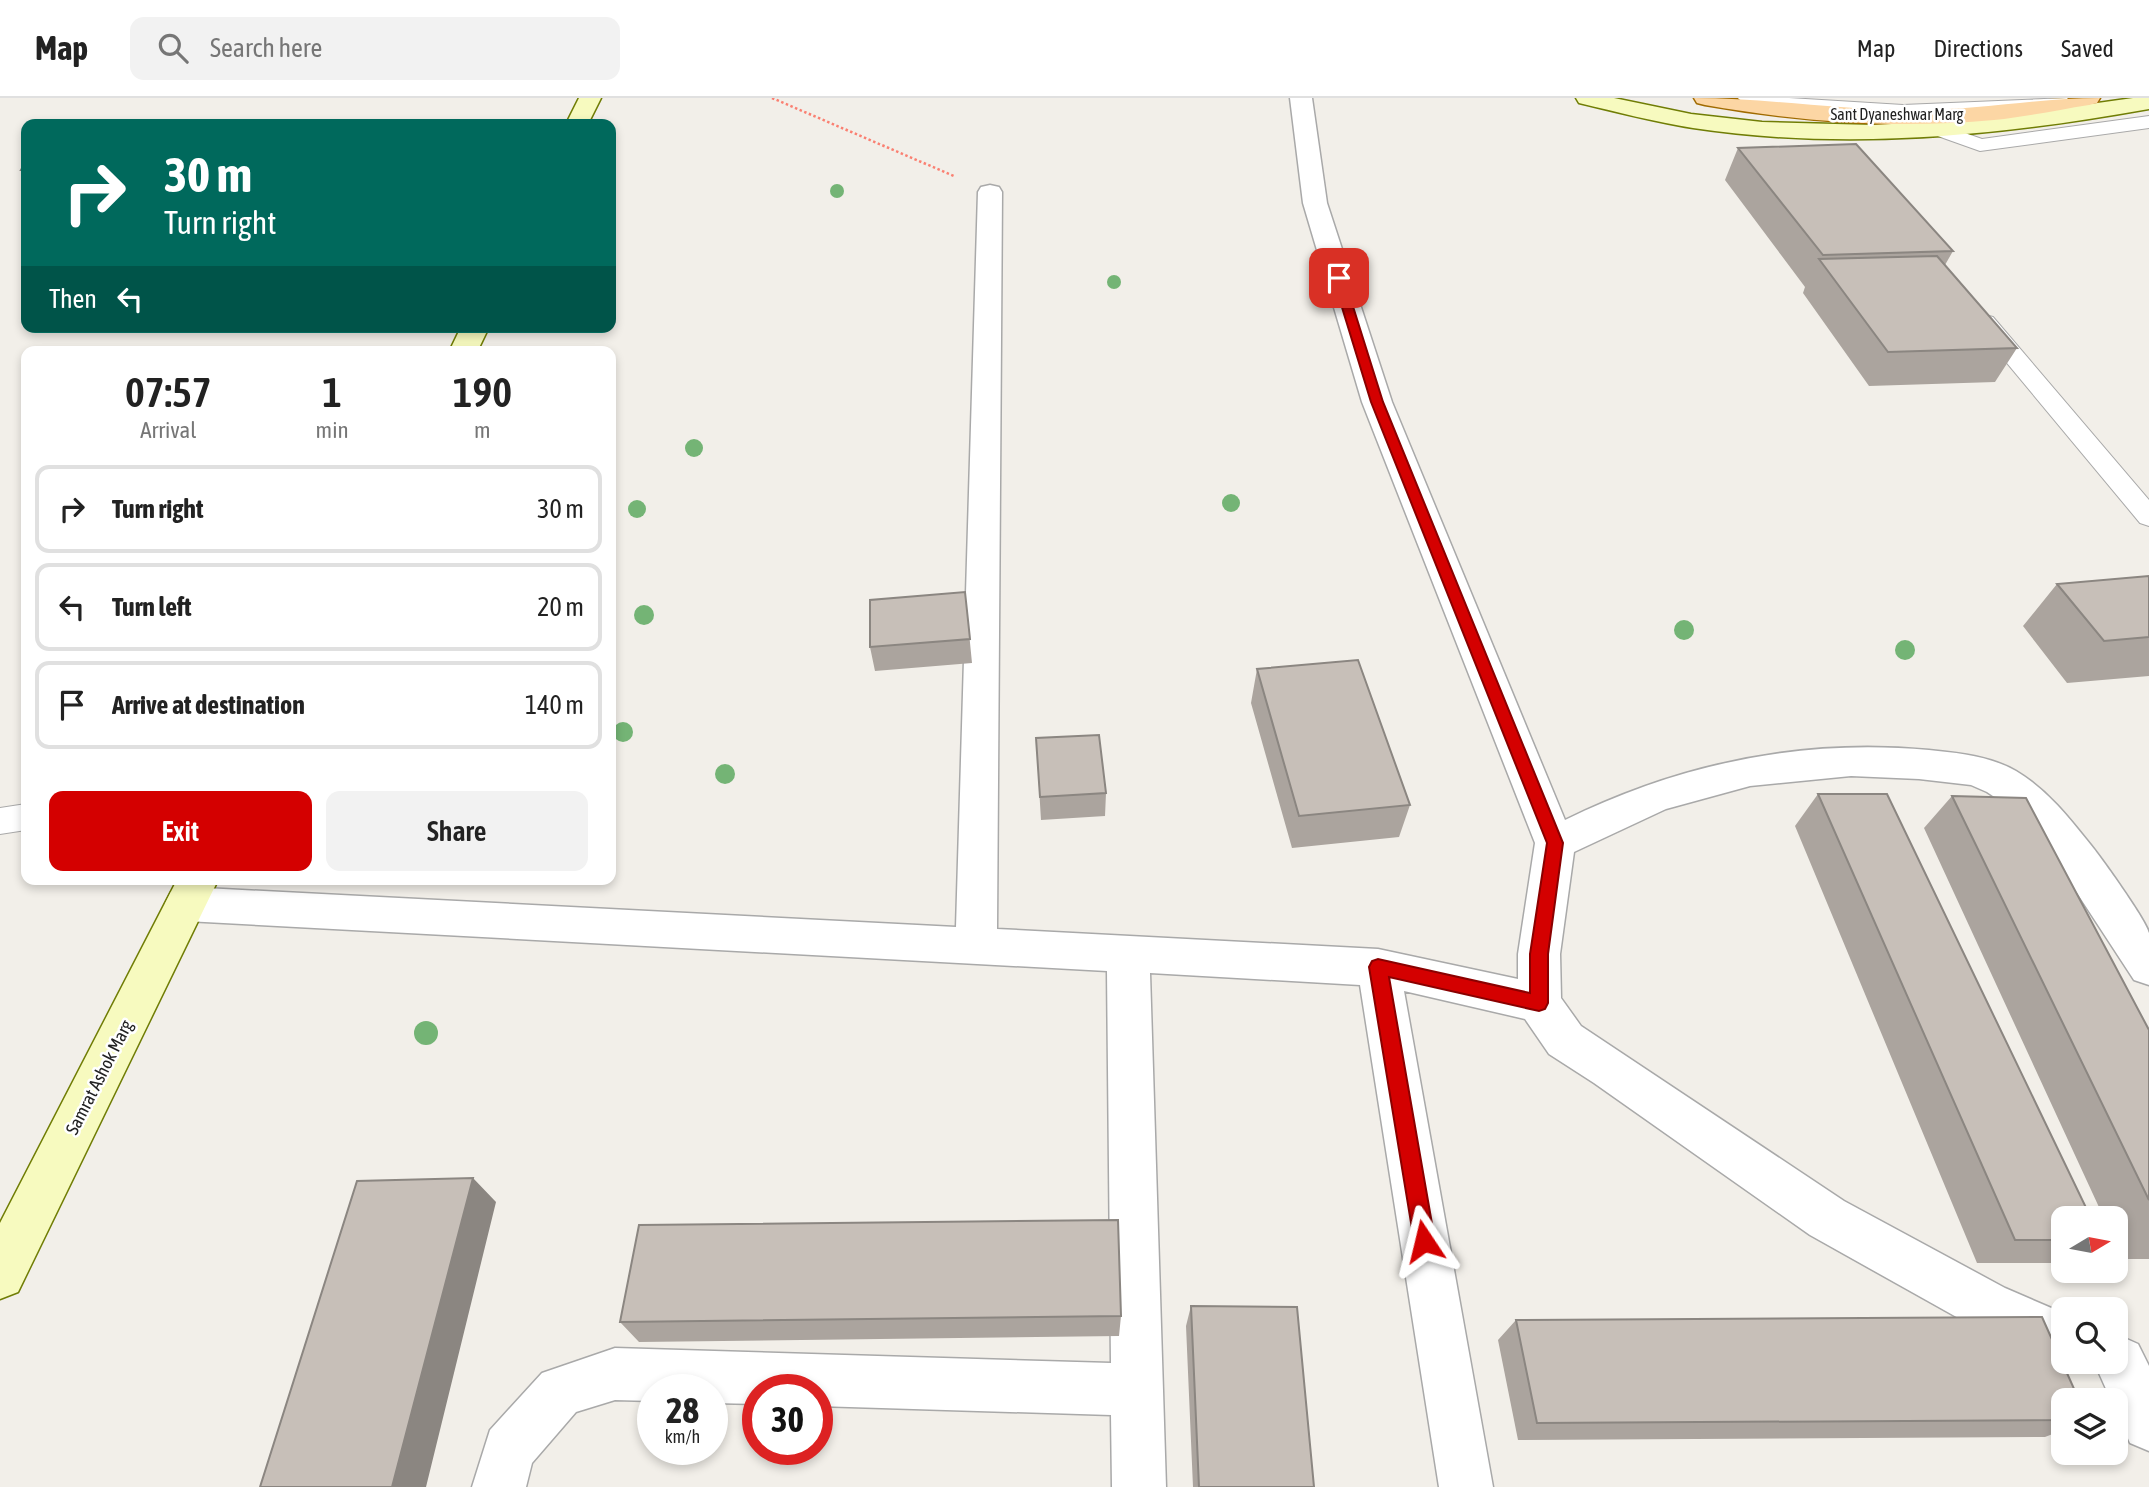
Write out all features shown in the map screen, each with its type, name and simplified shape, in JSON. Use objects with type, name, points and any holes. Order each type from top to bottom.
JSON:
[{"type":"main road","name":"Sant Dyaneshwar Marg","points":[[1705,98],[1822,114],[1946,116],[1995,113],[2089,98]]},
{"type":"street","points":[[580,119],[590,98]]},
{"type":"street","points":[[1301,98],[1315,203],[1377,402],[1555,843],[1539,954],[1539,1003],[1565,1040],[1827,1218],[1987,1306],[2051,1333]]},
{"type":"street","points":[[1587,98],[1704,123],[1834,133],[1942,131],[2028,123],[2149,102]]},
{"type":"street","points":[[976,946],[990,192]]},
{"type":"street","points":[[1555,843],[1652,798],[1768,766],[1882,761],[1959,768],[2001,781],[2034,805],[2078,859],[2149,967]]},
{"type":"street","points":[[192,892],[976,946],[1378,967],[1539,1003]]},
{"type":"street","name":"Samrat Ashok Marg","points":[[0,1275],[192,892]]},
{"type":"street","points":[[1128,953],[1139,1487]]},
{"type":"street","points":[[1378,967],[1466,1487]]},
{"type":"street","points":[[2128,1359],[2149,1424]]},
{"type":"street","points":[[499,1487],[509,1449],[560,1391],[615,1374],[1137,1390]]},
{"type":"lane","points":[[1747,98],[1806,107],[1884,109],[1970,108],[2059,98]]},
{"type":"lane","points":[[1942,131],[1980,145],[2149,122]]},
{"type":"lane","points":[[1834,133],[1845,155]]},
{"type":"lane","points":[[1967,300],[2149,517]]},
{"type":"lane","points":[[0,821],[21,818]]},
{"type":"path","points":[[772,98],[884,144],[990,192]]},
{"type":"building","points":[[1856,144],[1953,251],[1823,255],[1738,148]]},
{"type":"building","points":[[1937,256],[2017,348],[1888,352],[1819,259]]},
{"type":"building","points":[[2149,576],[2149,637],[2104,641],[2057,584]]},
{"type":"building","points":[[965,592],[970,639],[870,647],[870,600]]},
{"type":"building","points":[[1358,660],[1410,805],[1299,816],[1257,669]]},
{"type":"building","points":[[1099,735],[1106,793],[1040,797],[1036,738]]},
{"type":"building","points":[[1818,794],[1887,794],[2085,1206],[2051,1206],[2051,1240],[2015,1240]]},
{"type":"building","points":[[1952,796],[2026,798],[2149,1030],[2149,1200]]},
{"type":"building","points":[[473,1178],[392,1487],[260,1487],[357,1181]]},
{"type":"building","points":[[1118,1220],[1121,1316],[620,1322],[639,1225]]},
{"type":"building","points":[[1191,1306],[1297,1307],[1314,1487],[1199,1487]]},
{"type":"building","points":[[2042,1317],[2051,1337],[2051,1374],[2067,1374],[2074,1388],[2051,1388],[2051,1420],[1537,1423],[1516,1320]]},
{"type":"route","points":[[1339,278],[1377,402],[1555,843],[1539,954],[1539,1003],[1378,967],[1424,1241]]}]
